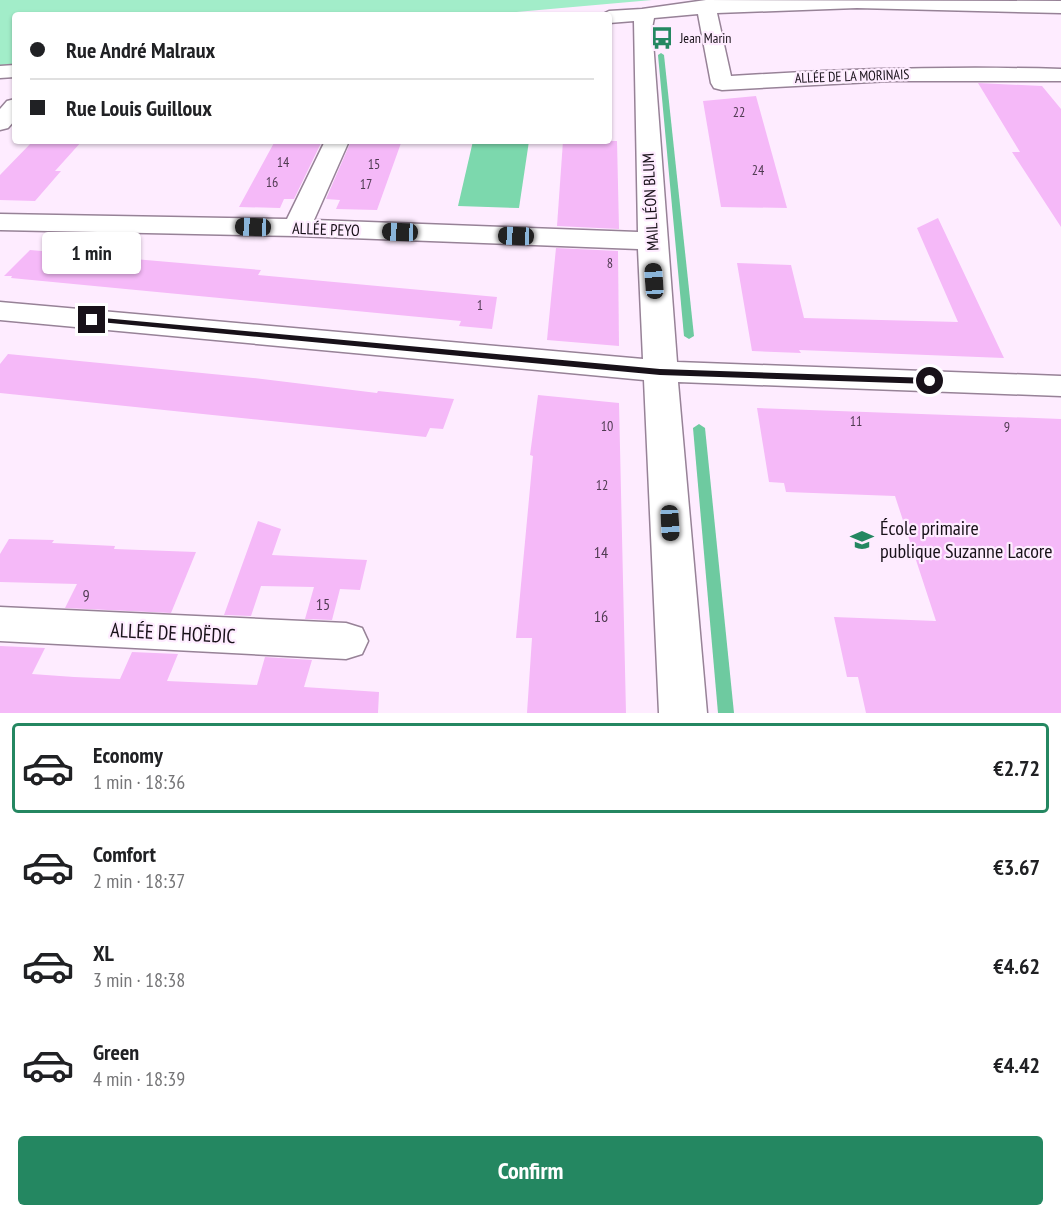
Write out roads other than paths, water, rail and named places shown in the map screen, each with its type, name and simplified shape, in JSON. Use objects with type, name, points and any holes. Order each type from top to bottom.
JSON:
[{"type":"street","points":[[612,17],[645,15],[653,12],[706,6],[878,1],[1061,7]]},
{"type":"street","name":"ALLÉE DE LA MORINAIS","points":[[706,6],[722,83],[838,75],[920,73],[1061,75]]},
{"type":"street","name":"MAIL LÉON BLUM","points":[[645,15],[642,34],[652,242],[683,713]]},
{"type":"street","points":[[0,123],[12,109]]},
{"type":"street","points":[[297,228],[337,144]]},
{"type":"street","name":"ALLÉE PEYO","points":[[0,222],[297,228],[652,242]]},
{"type":"street","points":[[0,311],[660,372],[1061,386]]},
{"type":"street","name":"ALLÉE DE HOËDIC","points":[[0,624],[346,641]]},
{"type":"waterway","points":[[661,55],[689,336]]},
{"type":"waterway","points":[[699,428],[726,713]]},
{"type":"place","name":"Jean Marin","points":[[662,38]]},
{"type":"place","name":"École primaire publique Suzanne Lacore","points":[[862,540]]}]
